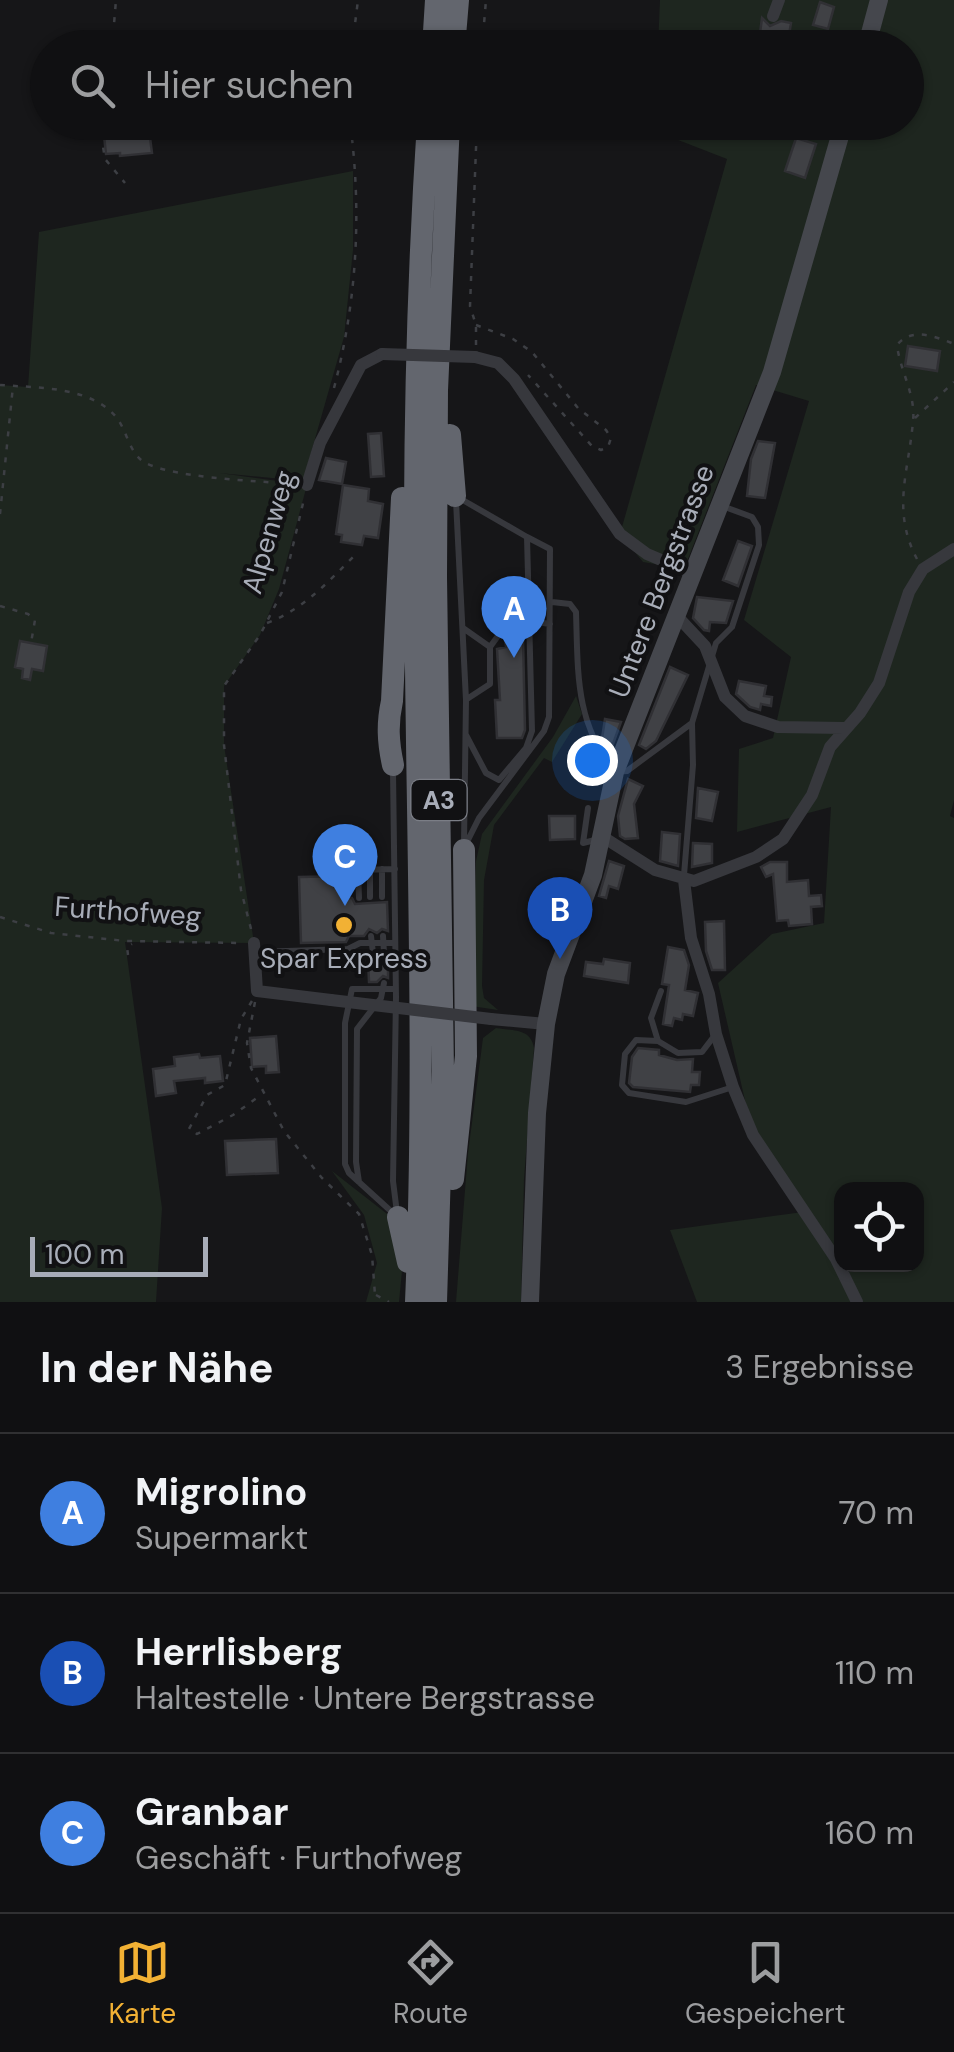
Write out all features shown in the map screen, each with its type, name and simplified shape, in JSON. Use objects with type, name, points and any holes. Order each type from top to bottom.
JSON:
[{"type":"highway","points":[[434,30],[436,0]]},
{"type":"highway","points":[[456,30],[458,0]]},
{"type":"highway","name":"A3","points":[[415,1302],[422,1078],[416,375],[427,140]]},
{"type":"highway","name":"A3","points":[[438,1302],[443,1071],[436,596],[439,297],[448,140]]},
{"type":"highway","points":[[439,297],[456,496]]},
{"type":"highway","points":[[393,766],[388,720],[396,567],[416,375]]},
{"type":"highway","points":[[438,1302],[466,1056],[464,850]]},
{"type":"highway","points":[[398,1217],[415,1302]]},
{"type":"main road","points":[[871,30],[879,0]]},
{"type":"main road","name":"Untere Bergstrasse","points":[[530,1302],[537,1113],[546,1024],[560,959],[582,908],[603,837],[615,772],[772,372],[839,140]]},
{"type":"street","points":[[773,16],[780,0]]},
{"type":"street","name":"Alpenweg","points":[[307,485],[320,443],[361,364],[382,354],[476,357]]},
{"type":"street","points":[[476,357],[498,363],[514,379],[620,534],[647,554],[694,574]]},
{"type":"street","points":[[603,837],[655,870],[694,881],[770,850],[783,839],[812,795],[830,747],[860,713],[878,683],[902,607],[922,569],[954,549]]},
{"type":"street","points":[[677,616],[705,646],[725,698],[745,716],[778,727],[844,728]]},
{"type":"street","points":[[684,880],[691,938],[733,1087],[753,1135],[836,1259],[857,1302]]},
{"type":"street","points":[[255,948],[257,991],[546,1024]]},
{"type":"lane","points":[[456,496],[550,549],[552,602],[549,717],[544,731],[478,818],[464,850]]},
{"type":"lane","points":[[456,496],[466,700],[464,850]]},
{"type":"lane","points":[[684,880],[693,764],[692,723],[716,643],[732,627],[759,545],[758,527],[752,517],[720,506]]},
{"type":"lane","points":[[466,735],[486,773],[498,780],[526,748],[532,731],[527,537]]},
{"type":"lane","points":[[552,602],[570,604],[576,612],[578,698],[600,754],[615,772],[627,771],[692,723]]},
{"type":"lane","points":[[466,700],[490,684],[490,647],[511,618],[550,624]]},
{"type":"lane","points":[[462,627],[490,647]]},
{"type":"lane","points":[[393,766],[393,1182],[398,1217]]},
{"type":"lane","points":[[588,808],[583,843],[603,837]]},
{"type":"lane","points":[[359,898],[358,870],[395,869]]},
{"type":"lane","points":[[370,870],[370,898]]},
{"type":"lane","points":[[382,870],[382,897]]},
{"type":"lane","points":[[255,948],[348,950],[360,940],[395,943]]},
{"type":"lane","points":[[383,940],[384,953]]},
{"type":"lane","points":[[373,986],[396,1013]]},
{"type":"lane","points":[[381,998],[384,986]]},
{"type":"lane","points":[[394,989],[352,989],[345,1041],[345,1164],[349,1174],[398,1217]]},
{"type":"lane","points":[[345,1041],[381,998],[394,989]]},
{"type":"lane","points":[[658,1040],[651,1018],[661,991]]},
{"type":"lane","points":[[357,1029],[359,1183]]},
{"type":"lane","points":[[716,1034],[702,1052],[678,1053],[658,1040],[636,1040],[625,1054],[622,1085],[629,1093],[686,1102],[733,1087]]},
{"type":"path","points":[[114,30],[116,0]]},
{"type":"path","points":[[354,30],[358,0]]},
{"type":"path","points":[[484,30],[486,0]]},
{"type":"path","points":[[101,140],[104,159],[125,183]]},
{"type":"path","points":[[334,392],[347,340],[356,256],[357,174],[352,140]]},
{"type":"path","points":[[476,357],[476,325],[470,306],[477,140]]},
{"type":"path","points":[[476,325],[512,339],[532,352],[578,408],[606,430],[611,438],[608,447],[601,450],[592,446],[518,365],[504,360],[498,363]]},
{"type":"path","points":[[922,569],[910,545],[903,505],[904,467],[914,420],[897,345],[904,336],[915,333],[954,344]]},
{"type":"path","points":[[914,420],[954,382]]},
{"type":"path","points":[[0,385],[74,393],[98,401],[116,418],[140,460],[167,471],[307,485]]},
{"type":"path","points":[[0,514],[13,386]]},
{"type":"path","name":"Alpenweg","points":[[255,948],[241,890],[224,746],[224,686],[266,624],[282,592],[307,485]]},
{"type":"path","points":[[266,624],[285,618],[304,604],[356,554]]},
{"type":"path","points":[[0,606],[35,620],[31,643]]},
{"type":"path","name":"Furthofweg","points":[[0,918],[51,933],[255,948]]},
{"type":"path","points":[[128,955],[127,947],[136,942]]},
{"type":"path","points":[[257,991],[247,1044],[251,1068],[284,1131],[322,1178],[359,1214],[372,1255],[375,1294],[371,1302]]},
{"type":"path","points":[[257,991],[241,1020],[225,1084],[207,1096],[189,1129],[197,1134],[233,1116],[262,1094]]},
{"type":"path","points":[[375,1294],[390,1301]]},
{"type":"shaded area","points":[[660,0],[954,0],[954,800],[950,816],[954,818],[954,1302],[697,1302],[670,1230],[803,1212],[753,1135],[718,983],[772,934],[824,923],[831,807],[737,832],[739,749],[773,738],[791,657],[744,620],[809,401],[756,385],[684,569],[643,562],[620,534],[727,159],[678,140],[924,140],[924,30],[659,30]]},
{"type":"shaded area","points":[[353,171],[353,250],[344,337],[303,481],[219,473],[307,485],[279,589],[260,635],[224,686],[224,745],[254,943],[125,942],[162,1208],[156,1302],[0,1302],[0,385],[28,387],[39,232]]},
{"type":"shaded area","points":[[576,696],[582,714],[552,762],[544,758],[494,825],[484,880],[482,986],[484,998],[498,1010],[471,1006],[476,861],[482,834],[553,737]]},
{"type":"shaded area","points":[[496,1028],[525,1034],[534,1048],[524,1179],[521,1302],[456,1302],[468,1153],[483,1038]]},
{"type":"shaded area","points":[[332,1171],[391,1217],[402,1271],[399,1302],[366,1302],[377,1263],[364,1215]]},
{"type":"building","points":[[820,2],[834,7],[828,29],[813,25]]},
{"type":"building","points":[[762,18],[770,26],[781,21],[791,23],[790,30],[760,30]]},
{"type":"building","points":[[104,140],[150,140],[152,153],[106,154]]},
{"type":"building","points":[[795,140],[816,144],[805,178],[785,171]]},
{"type":"building","points":[[908,346],[940,351],[937,371],[905,366]]},
{"type":"building","points":[[381,433],[384,476],[371,477],[368,434]]},
{"type":"building","points":[[758,441],[775,443],[765,498],[747,496],[751,459]]},
{"type":"building","points":[[326,458],[346,462],[342,484],[319,480]]},
{"type":"building","points":[[343,485],[369,489],[368,501],[383,504],[378,538],[364,536],[362,545],[341,542],[342,535],[336,534]]},
{"type":"building","points":[[738,541],[752,546],[738,586],[723,580]]},
{"type":"building","points":[[697,597],[733,601],[726,623],[710,622],[709,631],[704,630],[693,618]]},
{"type":"building","points":[[505,638],[523,638],[522,738],[497,738],[497,649],[506,647]]},
{"type":"building","points":[[20,641],[47,646],[43,671],[32,669],[30,680],[22,678],[23,669],[15,667]]},
{"type":"building","points":[[670,667],[688,675],[656,741],[646,749],[639,745]]},
{"type":"building","points":[[739,681],[766,686],[764,696],[772,697],[771,706],[761,704],[760,710],[750,707],[736,694]]},
{"type":"building","points":[[605,719],[621,722],[613,744],[602,738]]},
{"type":"building","points":[[628,779],[643,786],[634,804],[638,838],[625,839],[620,836],[618,816]]},
{"type":"building","points":[[698,788],[718,792],[712,821],[696,818]]},
{"type":"building","points":[[549,816],[575,816],[575,839],[550,840]]},
{"type":"building","points":[[662,832],[680,834],[678,866],[660,861]]},
{"type":"building","points":[[693,843],[712,844],[712,863],[692,867]]},
{"type":"building","points":[[609,861],[624,866],[618,889],[609,886],[606,898],[599,896]]},
{"type":"building","points":[[770,862],[787,862],[787,882],[808,880],[809,896],[821,895],[822,906],[811,907],[812,924],[789,926],[788,920],[777,921],[773,874],[766,877],[761,867]]},
{"type":"building","points":[[348,876],[348,898],[355,904],[387,902],[388,931],[382,929],[377,933],[369,929],[364,936],[349,936],[346,942],[301,943],[299,877]]},
{"type":"building","points":[[724,921],[725,970],[712,970],[706,951],[705,922]]},
{"type":"building","points":[[668,947],[684,950],[689,965],[685,990],[698,993],[693,1016],[683,1014],[682,1020],[674,1018],[672,1026],[663,1024],[669,985],[662,984]]},
{"type":"building","points":[[368,958],[388,959],[388,978],[369,982]]},
{"type":"building","points":[[604,959],[630,963],[628,983],[584,976],[586,962],[603,964]]},
{"type":"building","points":[[276,1036],[279,1072],[266,1073],[266,1066],[252,1067],[250,1038]]},
{"type":"building","points":[[638,1048],[659,1050],[659,1055],[677,1060],[693,1059],[692,1072],[700,1072],[699,1085],[691,1085],[690,1092],[633,1087],[629,1083],[632,1057]]},
{"type":"building","points":[[199,1054],[200,1058],[220,1056],[223,1081],[174,1081],[176,1093],[156,1096],[153,1069],[175,1066],[174,1057]]},
{"type":"building","points":[[276,1139],[278,1173],[227,1175],[225,1141]]},
{"type":"place","name":"Migrolino","points":[[514,658]]},
{"type":"place","name":"Granbar","points":[[345,906]]},
{"type":"place","name":"Spar Express","points":[[344,925]]},
{"type":"place","name":"Herrlisberg","points":[[560,959]]}]
